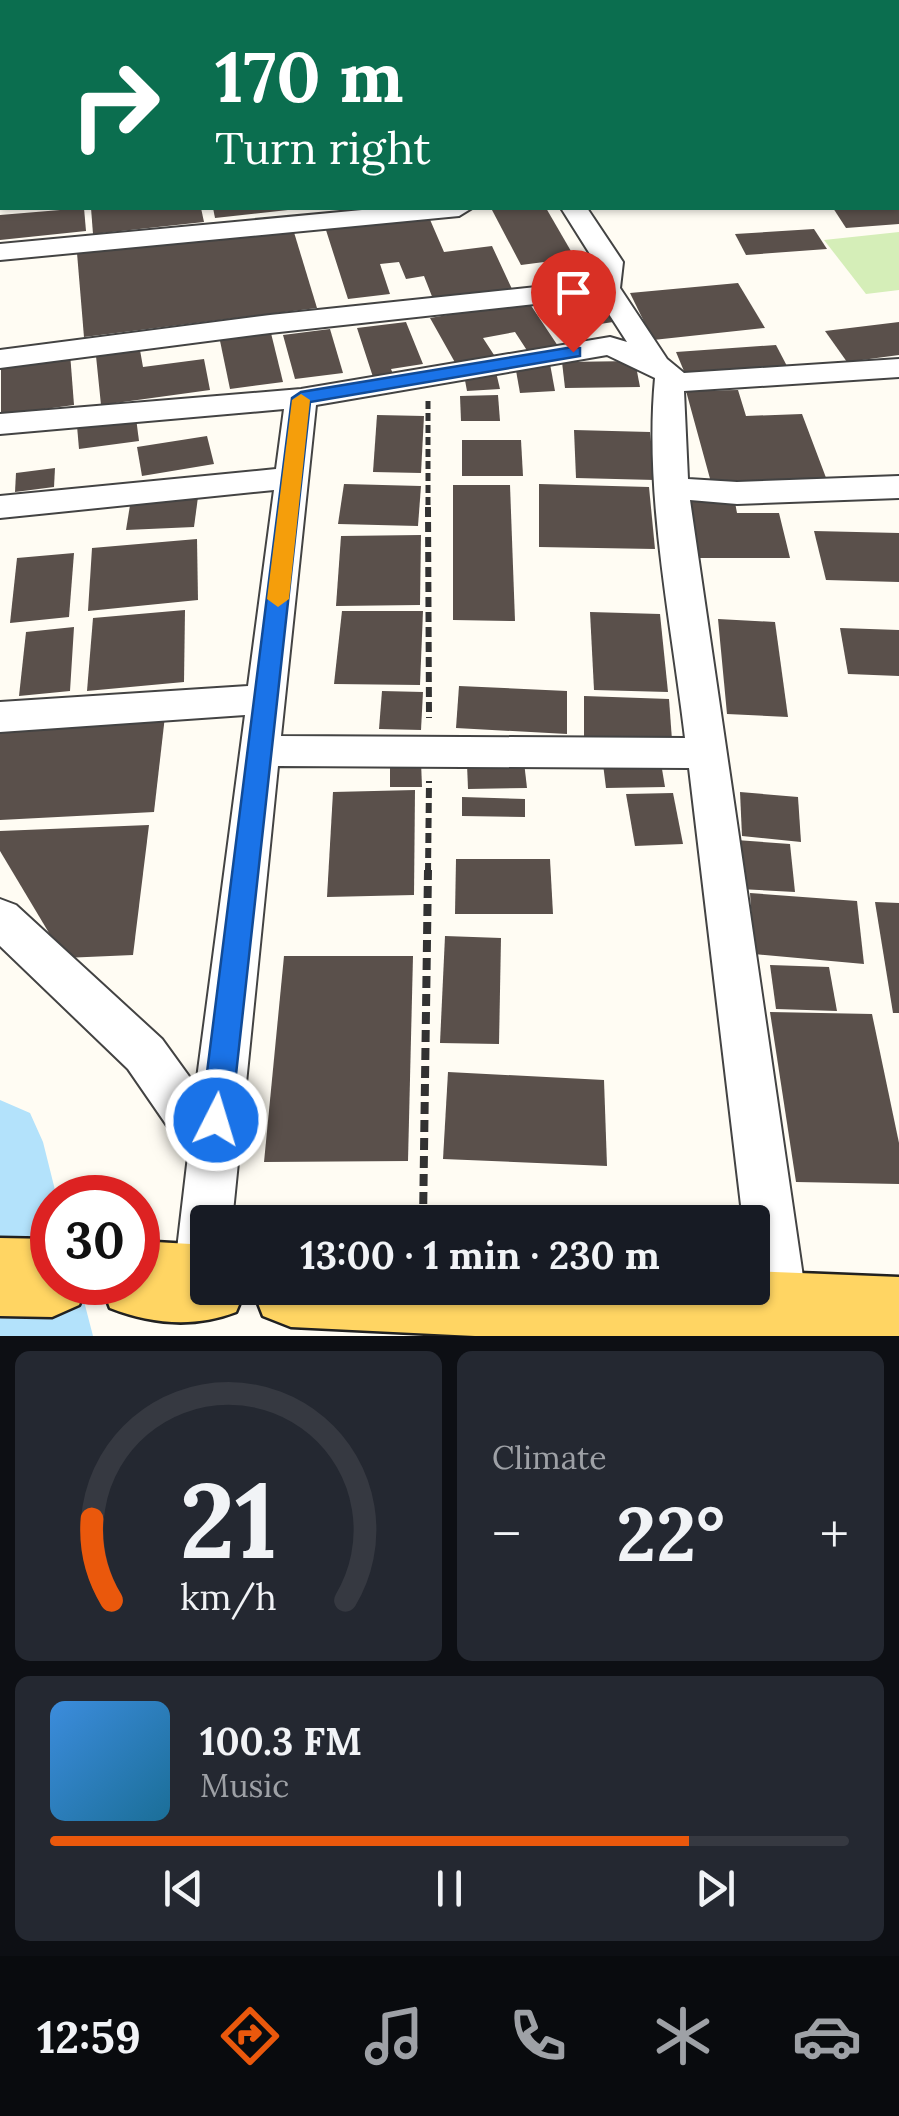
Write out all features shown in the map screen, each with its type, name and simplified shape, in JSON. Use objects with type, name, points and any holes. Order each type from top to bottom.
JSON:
[{"type":"main road","points":[[0,1277],[30,1278]]},
{"type":"main road","points":[[653,1305],[899,1317]]},
{"type":"street","points":[[0,252],[439,210]]},
{"type":"street","points":[[575,210],[610,262],[606,288],[662,374],[672,488],[781,1311]]},
{"type":"street","points":[[0,359],[270,324],[606,288]]},
{"type":"street","points":[[0,424],[301,398],[610,346],[662,374],[899,368]]},
{"type":"street","points":[[172,1282],[213,1150],[301,398]]},
{"type":"street","points":[[0,506],[290,478]]},
{"type":"street","points":[[672,488],[737,493],[899,487]]},
{"type":"street","points":[[0,717],[267,700]]},
{"type":"street","points":[[260,751],[707,753]]},
{"type":"street","points":[[0,918],[146,1054],[213,1150]]},
{"type":"path","points":[[423,1205],[429,749],[428,375]]},
{"type":"green space","points":[[899,232],[899,290],[866,294],[824,240]]},
{"type":"building","points":[[84,210],[86,231],[0,240],[0,215]]},
{"type":"building","points":[[91,210],[201,210],[204,222],[93,234]]},
{"type":"building","points":[[213,210],[288,210],[215,218]]},
{"type":"building","points":[[492,210],[547,210],[575,258],[521,265]]},
{"type":"building","points":[[834,210],[899,210],[899,224],[846,228]]},
{"type":"building","points":[[428,215],[444,252],[492,246],[512,289],[433,299],[424,276],[406,279],[399,262],[380,264],[390,294],[348,299],[325,227]]},
{"type":"building","points":[[293,229],[317,308],[84,337],[77,253]]},
{"type":"building","points":[[814,229],[827,249],[746,255],[735,234]]},
{"type":"building","points":[[738,283],[765,328],[653,340],[630,293]]},
{"type":"building","points":[[596,297],[613,322],[562,330],[546,305]]},
{"type":"building","points":[[528,301],[558,346],[528,352],[515,332],[483,338],[496,358],[457,366],[430,318]]},
{"type":"building","points":[[406,322],[423,364],[391,369],[393,374],[373,377],[357,328]]},
{"type":"building","points":[[899,322],[899,355],[847,362],[825,331]]},
{"type":"building","points":[[270,329],[283,382],[230,389],[219,336]]},
{"type":"building","points":[[330,329],[343,373],[295,379],[283,335]]},
{"type":"building","points":[[776,345],[788,368],[686,376],[676,352]]},
{"type":"building","points":[[140,350],[143,367],[204,359],[210,390],[101,405],[96,356]]},
{"type":"building","points":[[70,353],[74,405],[1,415],[1,362]]},
{"type":"building","points":[[635,361],[640,387],[565,388],[562,362]]},
{"type":"building","points":[[550,364],[555,391],[520,393],[515,365]]},
{"type":"building","points":[[495,368],[500,389],[467,391],[463,370]]},
{"type":"building","points":[[738,390],[746,416],[802,414],[828,483],[712,486],[686,391]]},
{"type":"building","points":[[498,395],[500,421],[461,421],[460,396]]},
{"type":"building","points":[[377,415],[424,416],[421,473],[373,472]]},
{"type":"building","points":[[136,418],[139,441],[79,449],[77,426]]},
{"type":"building","points":[[574,430],[650,432],[655,480],[576,478]]},
{"type":"building","points":[[207,436],[214,464],[142,476],[137,447]]},
{"type":"building","points":[[462,440],[521,440],[523,476],[462,476]]},
{"type":"building","points":[[55,468],[54,487],[15,492],[16,473]]},
{"type":"building","points":[[344,484],[421,486],[418,526],[338,524]]},
{"type":"building","points":[[539,484],[649,487],[655,549],[539,547]]},
{"type":"building","points":[[453,485],[510,485],[515,621],[453,620]]},
{"type":"building","points":[[198,497],[194,527],[126,530],[131,499]]},
{"type":"building","points":[[683,497],[734,497],[737,513],[779,513],[790,558],[693,558]]},
{"type":"building","points":[[814,531],[899,533],[899,582],[826,580]]},
{"type":"building","points":[[421,535],[420,605],[336,606],[341,536]]},
{"type":"building","points":[[197,539],[198,600],[88,611],[92,548]]},
{"type":"building","points":[[74,553],[69,617],[10,623],[17,558]]},
{"type":"building","points":[[185,610],[184,682],[87,691],[93,618]]},
{"type":"building","points":[[342,611],[423,611],[420,685],[334,684]]},
{"type":"building","points":[[590,612],[660,614],[668,692],[594,690]]},
{"type":"building","points":[[718,619],[775,622],[788,717],[727,714]]},
{"type":"building","points":[[74,627],[70,691],[19,696],[26,632]]},
{"type":"building","points":[[840,628],[899,630],[899,676],[848,674]]},
{"type":"building","points":[[459,686],[567,691],[567,734],[456,728]]},
{"type":"building","points":[[382,691],[423,692],[421,730],[379,729]]},
{"type":"building","points":[[584,696],[669,699],[672,740],[584,737]]},
{"type":"building","points":[[165,716],[154,812],[0,820],[0,724]]},
{"type":"building","points":[[390,761],[421,761],[422,787],[390,787]]},
{"type":"building","points":[[524,762],[527,788],[468,789],[467,764]]},
{"type":"building","points":[[661,763],[665,787],[606,788],[603,764]]},
{"type":"building","points":[[415,790],[414,895],[327,897],[333,792]]},
{"type":"building","points":[[740,792],[798,797],[801,842],[742,836]]},
{"type":"building","points":[[673,793],[683,844],[635,846],[626,794]]},
{"type":"building","points":[[462,797],[525,799],[525,817],[462,816]]},
{"type":"building","points":[[149,825],[133,955],[64,958],[0,851],[0,831]]},
{"type":"building","points":[[736,840],[790,844],[795,892],[739,889]]},
{"type":"building","points":[[456,859],[550,859],[553,914],[455,914]]},
{"type":"building","points":[[750,893],[857,901],[864,964],[754,954]]},
{"type":"building","points":[[875,902],[899,903],[899,1013],[893,1013]]},
{"type":"building","points":[[445,936],[501,938],[499,1044],[440,1043]]},
{"type":"building","points":[[284,956],[413,956],[408,1161],[264,1162]]},
{"type":"building","points":[[770,965],[829,967],[837,1011],[776,1009]]},
{"type":"building","points":[[770,1012],[872,1014],[899,1143],[899,1184],[796,1182]]},
{"type":"building","points":[[448,1072],[604,1080],[607,1166],[443,1159]]},
{"type":"waterway","points":[[0,1142],[46,1336]]},
{"type":"slow traffic","points":[[278,599],[301,400]]},
{"type":"route","points":[[216,1120],[301,398],[573,352]]}]
